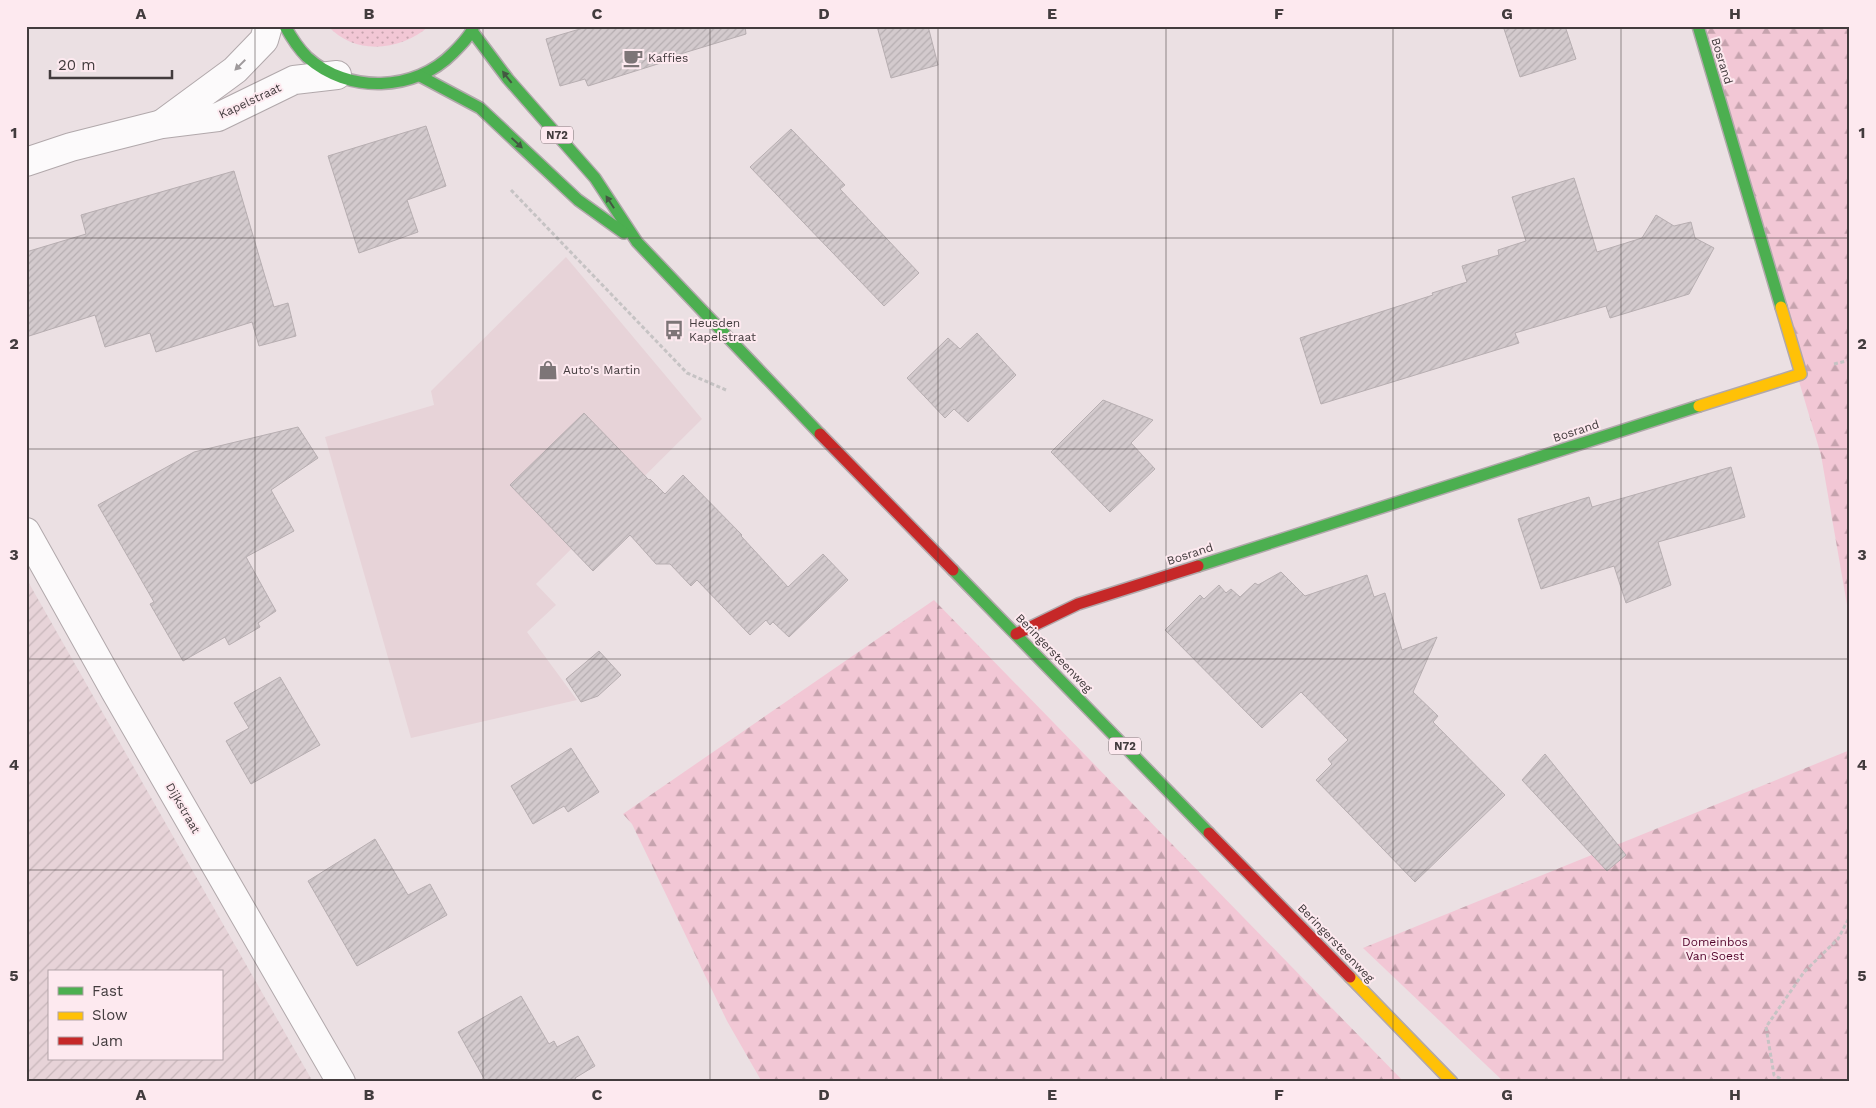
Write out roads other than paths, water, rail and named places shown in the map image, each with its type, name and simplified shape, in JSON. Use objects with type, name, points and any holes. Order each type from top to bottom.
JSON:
[{"type":"main road","name":"Beringersteenweg","points":[[285,26],[288,33],[309,58],[337,75],[364,83],[393,84],[420,76],[450,58],[473,29],[508,79],[595,178],[637,242],[797,410],[1452,1082]]},
{"type":"main road","name":"Bosrand","points":[[1016,634],[1078,604],[1801,374],[1698,26]]},
{"type":"main road","name":"Beringersteenweg","points":[[420,76],[480,108],[578,200],[637,242]]},
{"type":"street","name":"Kapelstraat","points":[[162,124],[235,70],[264,40],[268,26]]},
{"type":"street","name":"Kapelstraat","points":[[26,162],[71,147],[162,124],[218,117],[294,80],[337,75]]},
{"type":"street","name":"Dijkstraat","points":[[26,532],[115,691],[341,1082]]},
{"type":"place","name":"Kaffies","points":[[633,58]]},
{"type":"place","name":"Heusden Kapelstraat","points":[[674,330]]},
{"type":"place","name":"Auto's Martin","points":[[548,370]]},
{"type":"park label","name":"Domeinbos Van Soest","points":[[1715,949]]}]
